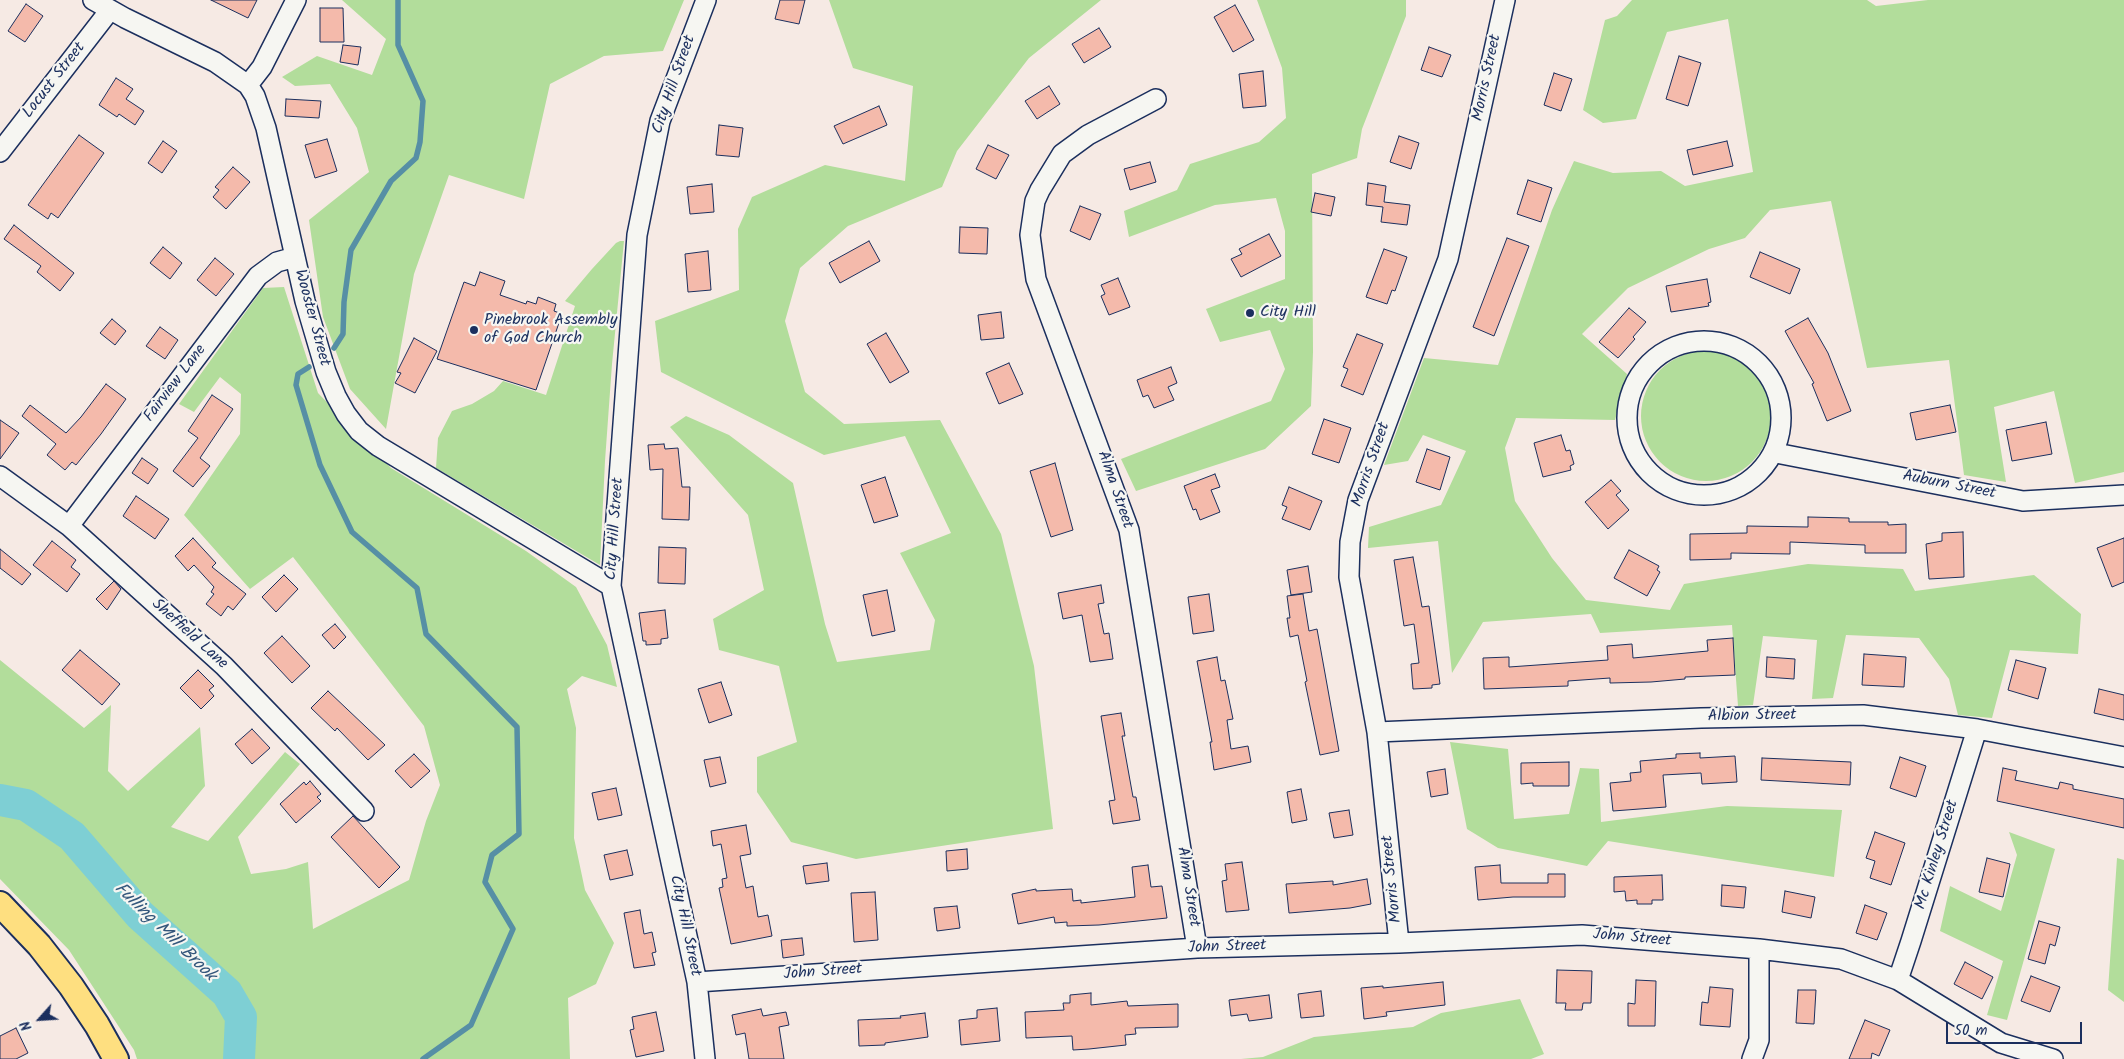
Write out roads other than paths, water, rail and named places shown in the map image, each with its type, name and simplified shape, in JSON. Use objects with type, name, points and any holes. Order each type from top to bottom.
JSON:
[{"type":"main road","points":[[0,904],[39,945],[71,986],[97,1025],[116,1059]]},
{"type":"street","name":"Wooster Street","points":[[93,0],[215,62],[248,85],[255,96],[266,128],[295,257],[326,372],[346,414],[359,431],[378,446],[611,586]]},
{"type":"street","points":[[248,85],[262,67],[296,0]]},
{"type":"street","name":"City Hill Street","points":[[705,1059],[697,982],[611,586],[637,235],[660,121],[706,0]]},
{"type":"street","name":"Morris Street","points":[[1399,943],[1377,732],[1349,578],[1350,542],[1358,500],[1448,260],[1505,0]]},
{"type":"street","name":"Locust Street","points":[[0,152],[110,10]]},
{"type":"street","name":"Alma Street","points":[[1156,99],[1088,135],[1062,154],[1035,201],[1030,235],[1036,279],[1129,530],[1196,948]]},
{"type":"street","name":"Fairview Lane","points":[[68,526],[258,276],[278,262],[295,257]]},
{"type":"street","points":[[1698,340],[1733,346],[1764,368],[1781,404],[1782,424],[1776,453],[1764,469],[1743,486],[1708,496],[1674,490],[1659,481],[1640,462],[1632,447],[1626,421],[1627,406],[1636,380],[1658,355],[1672,347],[1698,340]]},
{"type":"street","name":"Auburn Street","points":[[1776,453],[2023,501],[2124,494]]},
{"type":"street","name":"Sheffield Lane","points":[[0,476],[68,526],[224,666],[364,811]]},
{"type":"street","name":"Albion Street","points":[[1377,732],[1701,718],[1863,715],[1977,729],[2124,757]]},
{"type":"street","name":"Mc Kinley Street","points":[[1898,980],[1977,729]]},
{"type":"street","name":"John Street","points":[[697,982],[1196,948],[1399,943],[1582,935],[1759,949],[1841,959],[1898,980],[2002,1043],[2053,1059]]},
{"type":"street","points":[[1752,1059],[1759,1040],[1759,949]]},
{"type":"waterway","points":[[334,348],[343,334],[344,302],[351,250],[391,181],[416,158],[420,142],[423,101],[398,45],[398,0]]},
{"type":"waterway","points":[[309,367],[298,374],[296,385],[320,465],[352,532],[417,588],[426,634],[517,727],[519,834],[492,855],[485,882],[513,929],[471,1025],[423,1059]]},
{"type":"waterway","name":"Fulling Mill Brook","points":[[0,800],[26,805],[72,836],[140,915],[227,993],[241,1017],[239,1059]]},
{"type":"place","name":"City Hill","points":[[1250,313]]},
{"type":"place","name":"Pinebrook Assembly of God Church","points":[[474,330]]}]
